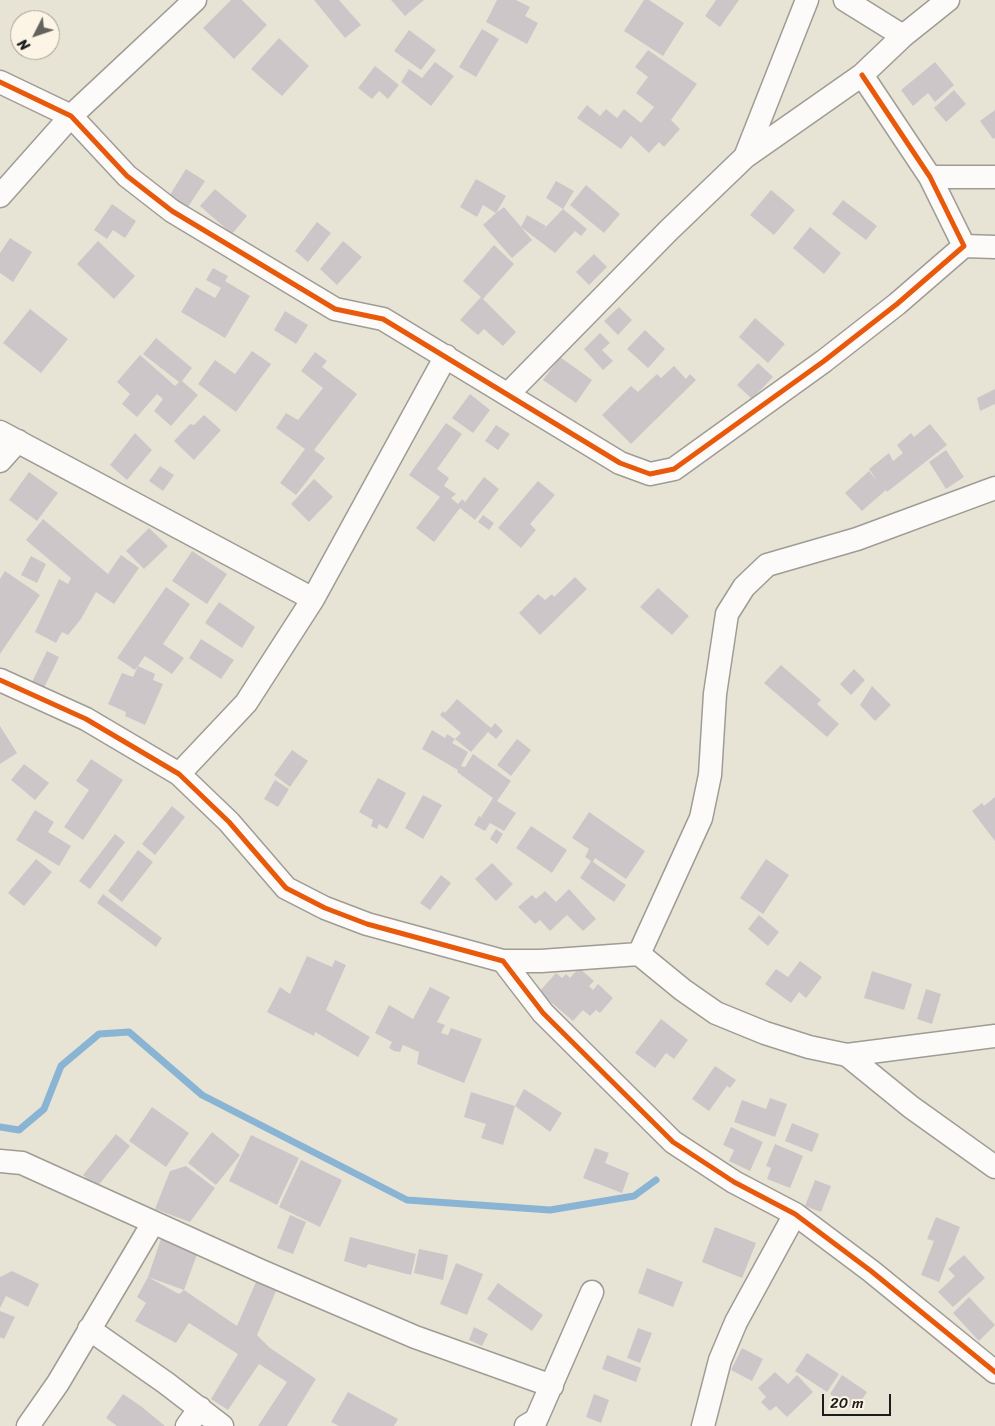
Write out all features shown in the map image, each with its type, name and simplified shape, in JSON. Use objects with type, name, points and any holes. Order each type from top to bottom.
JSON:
[{"type":"street","points":[[0,196],[71,116],[195,0]]},
{"type":"street","points":[[745,158],[807,0]]},
{"type":"street","points":[[845,0],[903,36]]},
{"type":"street","points":[[508,394],[668,232],[745,158],[862,75],[903,36],[948,0]]},
{"type":"street","points":[[862,75],[930,177],[964,246]]},
{"type":"street","points":[[0,82],[71,116],[127,176],[172,211],[335,309],[383,319],[620,463],[650,474],[674,469],[831,355],[897,304],[964,246],[995,247]]},
{"type":"street","points":[[930,177],[995,177]]},
{"type":"street","points":[[179,774],[246,703],[313,599],[363,504],[446,356]]},
{"type":"street","points":[[0,461],[9,436],[313,599]]},
{"type":"street","points":[[639,954],[702,818],[710,775],[715,694],[727,614],[744,587],[768,565],[857,540],[995,488]]},
{"type":"street","points":[[0,680],[86,720],[179,774],[228,822],[286,888],[325,908],[367,924],[502,961],[541,961],[639,954],[683,990],[716,1012],[765,1033],[809,1047],[847,1055],[995,1036]]},
{"type":"street","points":[[502,961],[542,1013],[673,1142],[734,1182],[795,1214],[871,1271],[995,1372]]},
{"type":"street","points":[[847,1055],[911,1107],[995,1167]]},
{"type":"street","points":[[0,1162],[22,1163],[153,1223],[415,1337],[552,1386]]},
{"type":"street","points":[[703,1426],[720,1360],[736,1322],[795,1214]]},
{"type":"street","points":[[28,1426],[58,1382],[153,1223]]},
{"type":"street","points":[[535,1424],[592,1292]]},
{"type":"street","points":[[89,1329],[200,1408],[222,1426]]},
{"type":"street","points":[[187,1426],[200,1408]]},
{"type":"building","points":[[231,0],[242,0],[267,25],[234,59],[203,28]]},
{"type":"building","points":[[314,0],[339,0],[361,25],[345,38]]},
{"type":"building","points":[[391,0],[424,0],[405,16]]},
{"type":"building","points":[[497,0],[516,0],[530,7],[525,16],[538,23],[527,44],[486,22]]},
{"type":"building","points":[[644,0],[649,0],[684,23],[663,56],[624,31]]},
{"type":"building","points":[[716,0],[739,0],[720,27],[705,16]]},
{"type":"building","points":[[482,29],[499,39],[476,77],[459,67]]},
{"type":"building","points":[[409,30],[436,50],[421,70],[394,51]]},
{"type":"building","points":[[279,38],[309,66],[282,96],[251,69]]},
{"type":"building","points":[[648,50],[697,84],[671,120],[680,129],[664,147],[659,142],[649,153],[631,136],[621,149],[577,118],[587,105],[600,116],[606,109],[617,118],[624,109],[641,123],[654,107],[636,93],[648,77],[635,67]]},
{"type":"building","points":[[435,62],[454,76],[431,106],[401,82],[409,69],[422,78]]},
{"type":"building","points":[[935,62],[954,85],[935,102],[928,93],[913,106],[901,90]]},
{"type":"building","points":[[375,66],[399,85],[388,99],[379,91],[372,99],[358,88]]},
{"type":"building","points":[[954,90],[966,104],[946,122],[934,108]]},
{"type":"building","points":[[995,110],[995,138],[993,139],[980,121]]},
{"type":"building","points":[[186,169],[205,181],[186,210],[168,198]]},
{"type":"building","points":[[476,179],[506,196],[496,213],[483,205],[477,217],[460,207]]},
{"type":"building","points":[[556,181],[574,191],[563,209],[546,198]]},
{"type":"building","points":[[586,185],[620,214],[604,233],[570,205]]},
{"type":"building","points":[[215,189],[247,216],[232,234],[200,206]]},
{"type":"building","points":[[771,190],[795,210],[774,235],[750,215]]},
{"type":"building","points":[[843,200],[877,226],[866,240],[832,214]]},
{"type":"building","points":[[112,204],[136,221],[125,238],[113,230],[107,239],[94,230]]},
{"type":"building","points":[[504,207],[532,240],[512,258],[483,225]]},
{"type":"building","points":[[563,209],[587,229],[581,236],[575,231],[555,253],[521,227],[527,215],[546,226],[542,231]]},
{"type":"building","points":[[317,222],[331,233],[308,262],[295,251]]},
{"type":"building","points":[[810,227],[841,253],[824,274],[793,248]]},
{"type":"building","points":[[10,238],[32,252],[13,282],[0,273],[0,253]]},
{"type":"building","points":[[98,241],[135,276],[114,299],[77,264]]},
{"type":"building","points":[[343,241],[362,257],[337,285],[320,269]]},
{"type":"building","points":[[494,245],[514,264],[483,299],[516,332],[503,346],[484,329],[478,335],[460,320],[481,297],[463,281]]},
{"type":"building","points":[[594,254],[607,267],[589,285],[576,272]]},
{"type":"building","points":[[213,268],[228,276],[225,281],[250,296],[225,338],[181,312],[196,287],[215,298],[221,288],[206,280]]},
{"type":"building","points":[[619,307],[632,320],[618,335],[604,321]]},
{"type":"building","points":[[30,309],[68,339],[41,373],[3,343]]},
{"type":"building","points":[[285,311],[308,325],[296,344],[274,330]]},
{"type":"building","points":[[755,318],[785,344],[768,363],[739,337]]},
{"type":"building","points":[[645,330],[665,349],[648,368],[627,349]]},
{"type":"building","points":[[600,333],[610,343],[602,350],[613,361],[603,370],[584,349]]},
{"type":"building","points":[[156,338],[192,368],[182,381],[198,395],[171,426],[154,411],[163,399],[157,394],[137,417],[122,404],[130,394],[117,382],[140,355],[175,386],[179,382],[143,354]]},
{"type":"building","points":[[252,351],[271,364],[236,412],[198,384],[215,360],[235,374]]},
{"type":"building","points":[[315,352],[327,361],[322,367],[357,394],[314,450],[325,458],[296,495],[280,483],[305,449],[276,428],[286,413],[298,420],[323,388],[301,371]]},
{"type":"building","points":[[560,357],[592,380],[576,403],[543,380]]},
{"type":"building","points":[[758,363],[773,377],[752,399],[737,385]]},
{"type":"building","points":[[674,366],[686,379],[690,374],[696,380],[631,444],[602,415],[631,386],[638,392],[657,374],[661,378]]},
{"type":"building","points":[[995,389],[995,404],[980,411],[977,398]]},
{"type":"building","points":[[470,394],[490,410],[473,433],[452,418]]},
{"type":"building","points":[[204,415],[221,430],[194,460],[174,441],[190,424],[194,425]]},
{"type":"building","points":[[446,423],[462,434],[437,469],[449,478],[444,486],[456,494],[451,498],[458,504],[462,499],[465,502],[484,477],[499,489],[475,520],[460,508],[434,542],[416,528],[440,497],[409,475]]},
{"type":"building","points":[[930,424],[947,445],[887,492],[886,490],[862,511],[845,493],[869,471],[878,482],[869,469],[889,453],[893,461],[903,453],[897,445],[911,433],[914,437]]},
{"type":"building","points":[[496,425],[510,434],[498,450],[485,441]]},
{"type":"building","points":[[135,433],[152,450],[127,480],[110,465]]},
{"type":"building","points":[[946,450],[964,477],[946,489],[929,462]]},
{"type":"building","points":[[160,466],[174,475],[163,491],[149,481]]},
{"type":"building","points":[[29,472],[58,493],[37,521],[9,500]]},
{"type":"building","points":[[314,479],[333,497],[309,522],[291,504]]},
{"type":"building","points":[[538,481],[555,495],[530,524],[536,530],[521,548],[498,528]]},
{"type":"building","points":[[483,515],[494,523],[489,530],[478,522]]},
{"type":"building","points":[[43,519],[108,574],[121,555],[139,568],[114,604],[96,592],[81,619],[68,635],[62,632],[56,643],[35,632],[59,579],[68,584],[71,578],[26,540]]},
{"type":"building","points":[[149,528],[168,546],[144,569],[126,551]]},
{"type":"building","points":[[192,551],[227,574],[207,604],[172,581]]},
{"type":"building","points":[[31,556],[46,564],[37,583],[21,575]]},
{"type":"building","points":[[5,571],[40,595],[0,654],[0,579]]},
{"type":"building","points":[[575,577],[587,589],[540,635],[519,613],[538,594],[545,600],[552,594],[554,597]]},
{"type":"building","points":[[166,587],[190,604],[163,644],[184,658],[172,674],[145,656],[135,670],[117,658]]},
{"type":"building","points":[[658,588],[689,616],[672,635],[640,607]]},
{"type":"building","points":[[219,602],[255,627],[242,648],[205,623]]},
{"type":"building","points":[[201,639],[234,660],[221,679],[189,658]]},
{"type":"building","points":[[47,651],[59,657],[43,690],[31,684]]},
{"type":"building","points":[[781,665],[821,700],[817,704],[839,724],[827,737],[764,683]]},
{"type":"building","points":[[138,666],[155,674],[153,680],[163,684],[145,725],[125,716],[126,712],[108,704],[122,673],[133,677]]},
{"type":"building","points":[[854,669],[865,680],[851,695],[840,684]]},
{"type":"building","points":[[872,686],[891,705],[875,721],[860,705]]},
{"type":"building","points":[[457,699],[491,728],[495,723],[503,731],[496,739],[488,732],[471,752],[455,739],[461,733],[440,715],[443,711],[445,713]]},
{"type":"building","points":[[0,726],[17,753],[0,764]]},
{"type":"building","points":[[432,730],[445,738],[447,734],[455,739],[452,743],[468,752],[461,766],[465,767],[473,754],[511,781],[497,801],[516,813],[504,831],[490,823],[485,831],[474,825],[479,816],[487,821],[481,817],[493,798],[457,772],[458,770],[422,749]]},
{"type":"building","points":[[517,739],[531,750],[511,776],[497,765]]},
{"type":"building","points":[[292,750],[308,761],[290,787],[274,775]]},
{"type":"building","points":[[91,759],[123,780],[83,840],[64,827],[89,790],[76,781]]},
{"type":"building","points":[[24,764],[49,783],[35,800],[11,780]]},
{"type":"building","points":[[378,778],[406,793],[387,829],[379,824],[377,829],[371,826],[373,820],[359,812]]},
{"type":"building","points":[[275,780],[289,789],[278,807],[264,799]]},
{"type":"building","points":[[423,795],[442,805],[423,839],[405,828]]},
{"type":"building","points":[[995,797],[995,841],[972,811],[982,803],[984,806]]},
{"type":"building","points":[[172,806],[185,817],[155,855],[142,844]]},
{"type":"building","points":[[35,810],[54,822],[48,832],[71,846],[59,866],[16,840]]},
{"type":"building","points":[[589,812],[645,851],[626,879],[595,858],[593,862],[626,885],[614,902],[580,878],[591,861],[585,857],[589,849],[572,838]]},
{"type":"building","points":[[531,826],[567,850],[552,873],[516,848]]},
{"type":"building","points":[[496,829],[503,834],[497,844],[490,839]]},
{"type":"building","points":[[115,834],[125,842],[90,889],[79,881]]},
{"type":"building","points":[[138,850],[153,862],[122,902],[108,891]]},
{"type":"building","points":[[36,859],[52,872],[24,906],[8,893]]},
{"type":"building","points":[[766,859],[789,875],[763,914],[740,898]]},
{"type":"building","points":[[492,863],[513,884],[496,901],[475,879]]},
{"type":"building","points":[[441,875],[451,883],[430,910],[420,903]]},
{"type":"building","points":[[569,889],[596,919],[583,931],[567,915],[550,931],[540,920],[535,924],[518,907],[532,895],[536,899],[545,891],[556,902]]},
{"type":"building","points":[[103,894],[162,938],[156,947],[97,903]]},
{"type":"building","points":[[759,915],[779,932],[768,946],[748,929]]},
{"type":"building","points":[[307,956],[332,967],[335,960],[346,965],[326,1010],[370,1037],[358,1057],[315,1032],[314,1036],[267,1012],[280,987],[290,994]]},
{"type":"building","points":[[800,961],[822,977],[806,998],[799,992],[791,1003],[765,984],[776,969],[788,977]]},
{"type":"building","points":[[579,968],[594,981],[589,986],[593,990],[598,984],[613,998],[600,1013],[596,1010],[590,1016],[583,1010],[573,1021],[539,992],[556,973],[562,978],[566,974],[570,978]]},
{"type":"building","points":[[872,971],[912,984],[904,1010],[864,998]]},
{"type":"building","points":[[430,987],[450,997],[437,1022],[445,1025],[441,1033],[448,1035],[451,1028],[482,1039],[464,1083],[417,1064],[419,1052],[403,1045],[400,1052],[394,1051],[389,1048],[392,1042],[375,1033],[389,1005],[413,1019]]},
{"type":"building","points":[[926,989],[941,994],[932,1024],[917,1019]]},
{"type":"building","points":[[661,1019],[688,1040],[674,1059],[666,1053],[655,1068],[635,1053]]},
{"type":"building","points":[[715,1066],[736,1080],[730,1088],[727,1086],[709,1111],[692,1099]]},
{"type":"building","points":[[524,1089],[562,1113],[550,1132],[515,1106]]},
{"type":"building","points":[[471,1092],[515,1106],[503,1145],[481,1138],[486,1124],[464,1117]]},
{"type":"building","points":[[770,1098],[787,1104],[775,1137],[734,1122],[742,1100],[766,1109]]},
{"type":"building","points":[[152,1107],[189,1133],[166,1167],[129,1141]]},
{"type":"building","points":[[792,1123],[819,1134],[812,1152],[785,1141]]},
{"type":"building","points":[[731,1127],[763,1142],[750,1171],[729,1161],[734,1150],[723,1145]]},
{"type":"building","points":[[212,1132],[240,1155],[216,1185],[188,1163]]},
{"type":"building","points":[[116,1134],[130,1146],[97,1187],[83,1175]]},
{"type":"building","points":[[251,1135],[299,1158],[277,1205],[229,1181]]},
{"type":"building","points":[[775,1144],[803,1156],[790,1188],[767,1179],[771,1168],[766,1166]]},
{"type":"building","points":[[595,1148],[609,1153],[605,1163],[629,1173],[622,1193],[583,1178]]},
{"type":"building","points":[[301,1160],[342,1180],[320,1227],[279,1207]]},
{"type":"building","points":[[186,1166],[215,1188],[190,1222],[155,1209],[170,1171]]},
{"type":"building","points":[[815,1180],[831,1186],[821,1212],[805,1206]]},
{"type":"building","points":[[290,1215],[306,1222],[293,1254],[277,1248]]},
{"type":"building","points":[[936,1217],[960,1227],[939,1282],[921,1275],[934,1241],[927,1239]]},
{"type":"building","points":[[715,1227],[756,1243],[742,1278],[702,1262]]},
{"type":"building","points":[[162,1236],[199,1249],[184,1290],[148,1277]]},
{"type":"building","points":[[350,1237],[416,1254],[411,1275],[368,1264],[366,1268],[344,1261]]},
{"type":"building","points":[[419,1249],[448,1255],[443,1280],[414,1273]]},
{"type":"building","points":[[964,1255],[985,1278],[953,1307],[938,1292],[955,1276],[948,1269]]},
{"type":"building","points":[[456,1263],[483,1274],[467,1315],[440,1304]]},
{"type":"building","points":[[647,1268],[683,1282],[673,1307],[638,1293]]},
{"type":"building","points":[[12,1271],[39,1284],[28,1307],[6,1296],[0,1308],[0,1277]]},
{"type":"building","points":[[148,1277],[179,1294],[184,1290],[237,1326],[256,1282],[276,1291],[257,1335],[270,1348],[316,1379],[287,1426],[258,1426],[287,1382],[259,1364],[228,1410],[211,1399],[238,1354],[189,1323],[176,1343],[135,1321],[146,1303],[137,1297]]},
{"type":"building","points":[[498,1283],[543,1315],[532,1331],[487,1299]]},
{"type":"building","points":[[969,1297],[995,1325],[979,1341],[953,1313]]},
{"type":"building","points":[[0,1311],[15,1317],[4,1339],[0,1337]]},
{"type":"building","points":[[474,1327],[488,1334],[482,1346],[469,1340]]},
{"type":"building","points":[[638,1328],[652,1333],[640,1363],[627,1358]]},
{"type":"building","points":[[742,1348],[763,1359],[752,1381],[731,1370]]},
{"type":"building","points":[[807,1353],[839,1374],[827,1392],[795,1371]]},
{"type":"building","points":[[607,1355],[641,1368],[636,1382],[602,1369]]},
{"type":"building","points":[[775,1372],[788,1384],[797,1375],[813,1392],[787,1417],[776,1406],[770,1411],[761,1402],[766,1397],[758,1388]]},
{"type":"building","points":[[842,1375],[867,1392],[855,1410],[830,1394]]},
{"type":"building","points":[[348,1392],[398,1419],[394,1426],[339,1426],[331,1422]]},
{"type":"building","points":[[123,1394],[165,1426],[117,1426],[106,1418]]},
{"type":"building","points":[[594,1394],[609,1400],[601,1423],[586,1417]]},
{"type":"waterway","points":[[0,1127],[19,1130],[44,1109],[61,1066],[99,1034],[129,1032],[202,1095],[407,1200],[550,1210],[634,1196],[656,1180]]},
{"type":"cycle path","points":[[0,82],[71,116],[127,176],[172,211],[335,309],[383,319],[620,463],[650,474],[674,469],[824,361],[897,304],[964,246],[930,177],[862,75]]},
{"type":"cycle path","points":[[0,680],[86,719],[179,774],[229,822],[286,888],[325,908],[367,924],[503,961],[543,1013],[673,1142],[734,1182],[795,1214],[871,1271],[995,1372]]}]
